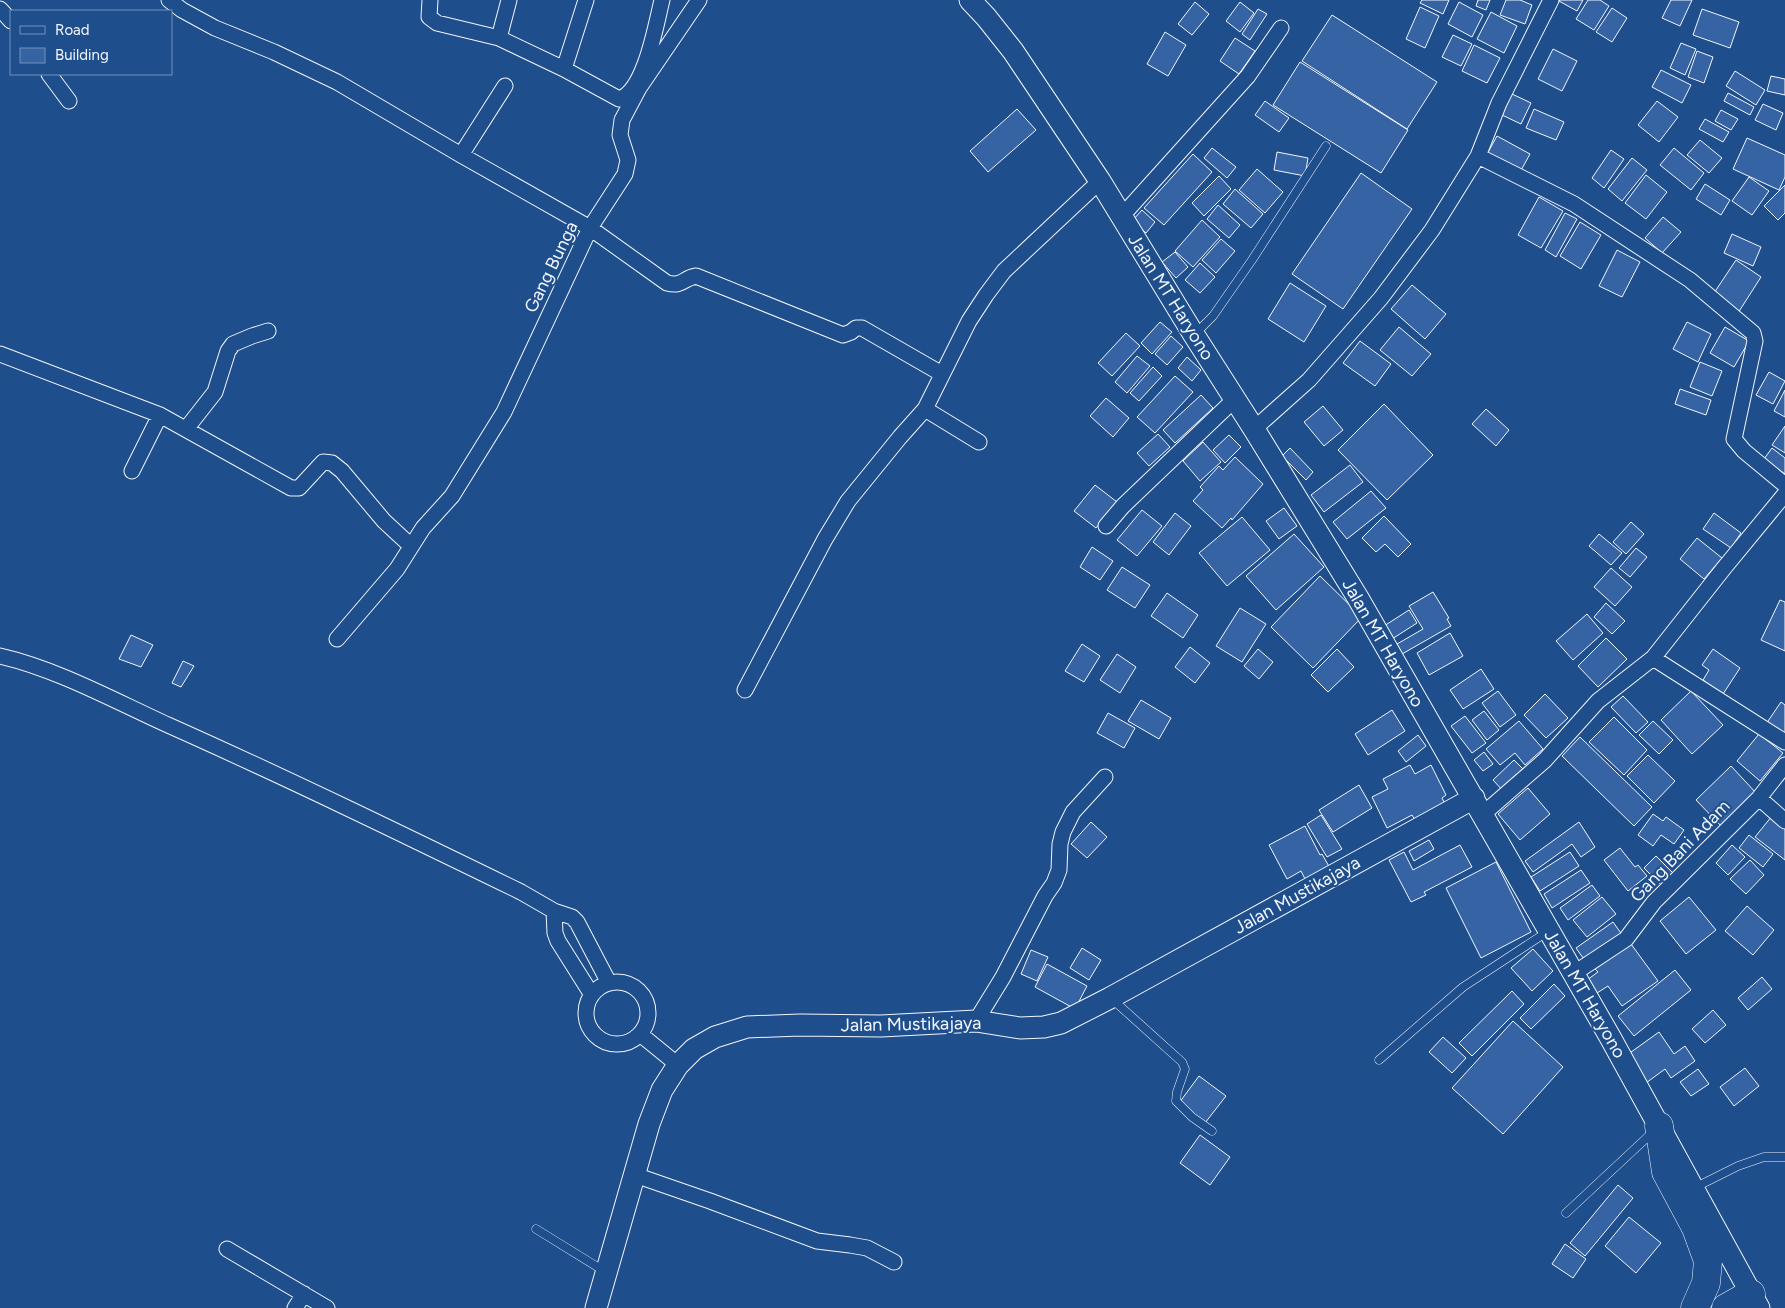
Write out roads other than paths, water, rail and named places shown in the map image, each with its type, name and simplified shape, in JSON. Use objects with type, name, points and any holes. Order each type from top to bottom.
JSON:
[{"type":"highway","points":[[1659,1126],[1666,1172],[1696,1228],[1708,1261],[1706,1283],[1694,1308]]},
{"type":"highway","points":[[1726,1308],[1755,1301]]},
{"type":"main road","name":"Jalan MT Haryono","points":[[970,0],[1013,51],[1100,181],[1358,598],[1549,931],[1694,1188],[1755,1301]]},
{"type":"main road","name":"Jalan Mustikajaya","points":[[596,1308],[649,1124],[662,1090],[678,1065],[694,1049],[715,1038],[747,1027],[800,1025],[881,1026],[976,1021],[1020,1028],[1044,1028],[1061,1023],[1478,806]]},
{"type":"street","points":[[169,0],[182,10],[215,28],[274,52],[337,82],[590,228],[667,283],[676,285],[696,276],[843,335],[856,328],[862,328],[942,374]]},
{"type":"street","points":[[430,0],[429,17],[437,23],[499,38],[564,69],[619,99],[625,97],[642,75],[662,0]]},
{"type":"street","points":[[499,38],[509,0]]},
{"type":"street","points":[[564,69],[586,0]]},
{"type":"street","name":"Gang Bunga","points":[[337,639],[397,570],[410,546],[423,528],[452,496],[504,412],[590,228],[625,174],[628,160],[620,135],[622,120],[640,88],[699,0]]},
{"type":"street","points":[[1254,429],[1309,380],[1381,298],[1432,230],[1478,156],[1499,103],[1551,0]]},
{"type":"street","points":[[0,9],[10,20]]},
{"type":"street","points":[[1121,217],[1248,76],[1282,28]]},
{"type":"street","points":[[50,75],[69,101]]},
{"type":"street","points":[[461,155],[505,86]]},
{"type":"street","points":[[1478,156],[1574,204],[1690,280],[1752,333],[1755,342],[1734,439],[1785,485]]},
{"type":"street","points":[[745,690],[825,539],[848,501],[925,409],[969,321],[986,295],[1004,271],[1100,181]]},
{"type":"street","points":[[186,429],[215,392],[228,351],[233,344],[268,331]]},
{"type":"street","points":[[0,354],[160,415],[294,489],[299,488],[322,462],[332,464],[342,471],[384,521],[410,546]]},
{"type":"street","points":[[1106,526],[1123,506],[1235,399]]},
{"type":"street","points":[[925,409],[978,442]]},
{"type":"street","points":[[132,471],[160,415]]},
{"type":"street","points":[[1478,806],[1545,760],[1598,701],[1653,658],[1785,494]]},
{"type":"street","points":[[0,656],[57,675],[283,776],[522,892],[554,911],[572,917],[577,922],[609,983]]},
{"type":"street","points":[[1653,658],[1785,742]]},
{"type":"street","name":"Gang Bani Adam","points":[[1573,974],[1626,939],[1654,902],[1759,798],[1785,765]]},
{"type":"street","points":[[976,1021],[1003,977],[1060,870],[1060,844],[1063,832],[1073,812],[1105,777]]},
{"type":"street","points":[[1759,798],[1785,821]]},
{"type":"street","points":[[554,911],[555,933],[558,941],[592,995]]},
{"type":"street","points":[[619,982],[637,990],[647,1006],[648,1016],[640,1034],[634,1039],[620,1044],[612,1044],[598,1038],[588,1025],[586,1018],[586,1010],[592,995],[609,983],[619,982]]},
{"type":"street","points":[[640,1034],[678,1065]]},
{"type":"street","points":[[635,1175],[817,1241],[867,1248],[894,1262]]},
{"type":"street","points":[[227,1249],[327,1308]]},
{"type":"street","points":[[295,1308],[304,1294]]},
{"type":"lane","points":[[1194,335],[1213,316],[1326,146]]},
{"type":"lane","points":[[1379,1060],[1463,987],[1549,931]]},
{"type":"lane","points":[[1110,998],[1182,1062],[1185,1069],[1176,1101],[1192,1117],[1212,1131]]},
{"type":"lane","points":[[1566,1213],[1659,1126]]},
{"type":"lane","points":[[1694,1188],[1738,1166],[1764,1157],[1785,1158]]},
{"type":"lane","points":[[536,1228],[606,1272]]}]
